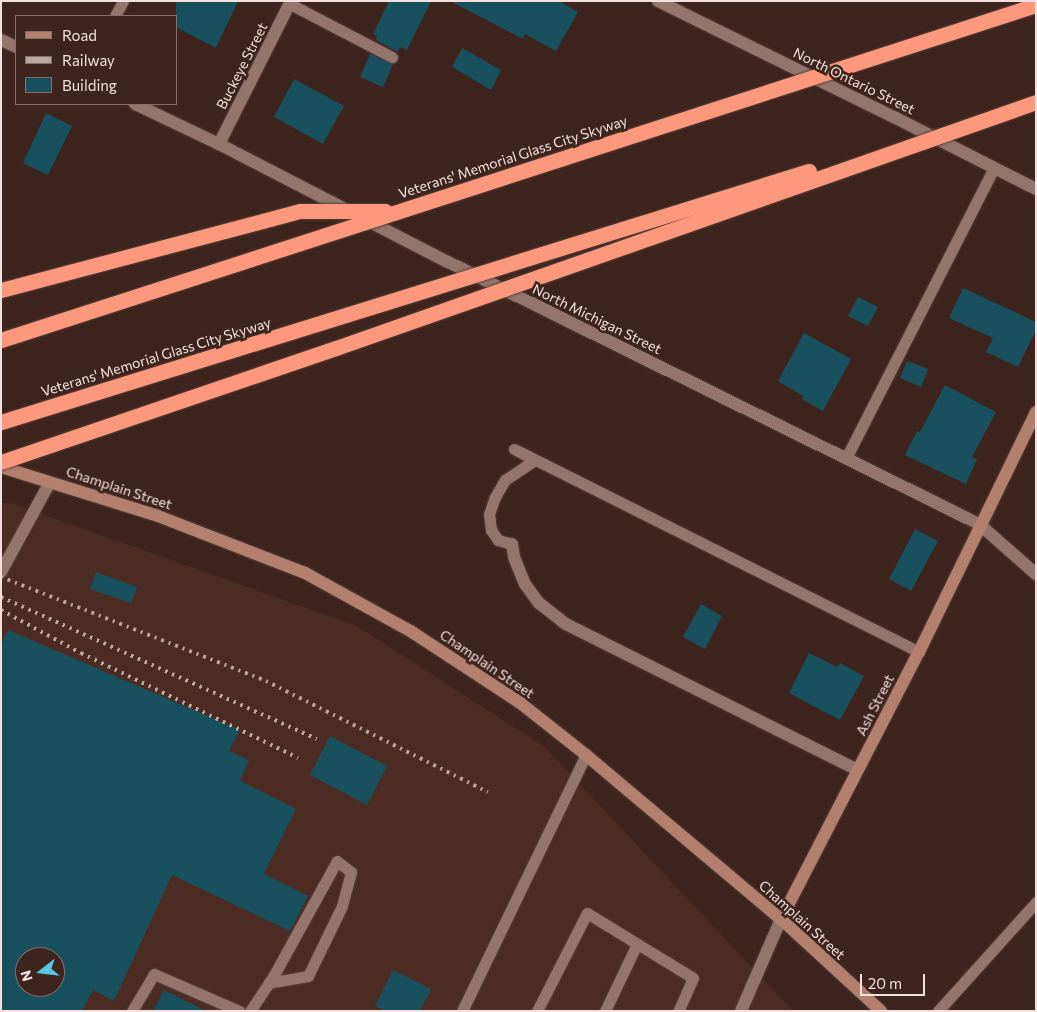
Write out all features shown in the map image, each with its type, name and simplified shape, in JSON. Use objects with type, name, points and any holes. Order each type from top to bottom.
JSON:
[{"type":"highway","name":"Veterans' Memorial Glass City Skyway","points":[[1,340],[1036,5]]},
{"type":"highway","name":"Veterans' Memorial Glass City Skyway","points":[[1,422],[1036,101]]},
{"type":"highway","points":[[1,462],[336,348],[1036,101]]},
{"type":"highway","points":[[1,290],[300,211],[400,211]]},
{"type":"main road","name":"Ash Street","points":[[780,919],[918,652],[979,524],[1036,412]]},
{"type":"main road","name":"Champlain Street","points":[[1,467],[158,516],[305,573],[412,632],[519,702],[586,756],[780,919],[881,1011]]},
{"type":"street","name":"North Ontario Street","points":[[658,1],[1036,189]]},
{"type":"street","name":"Buckeye Street","points":[[219,144],[291,2]]},
{"type":"street","points":[[1,40],[15,47]]},
{"type":"street","name":"North Michigan Street","points":[[137,105],[219,144],[448,262],[979,524],[1036,574]]},
{"type":"street","points":[[1,572],[50,482]]},
{"type":"street","points":[[512,544],[514,557],[525,584],[539,603],[566,624],[858,770]]},
{"type":"street","name":"Ash Street","points":[[741,1011],[780,919]]},
{"type":"lane","points":[[116,15],[123,1]]},
{"type":"lane","points":[[291,2],[392,57]]},
{"type":"lane","points":[[846,458],[994,168]]},
{"type":"lane","points":[[514,449],[918,652]]},
{"type":"lane","points":[[512,544],[498,540],[491,530],[489,514],[495,497],[505,480],[534,460]]},
{"type":"lane","points":[[462,1011],[586,756]]},
{"type":"lane","points":[[250,1011],[268,983],[274,975],[337,861],[351,872],[342,906],[308,976],[268,983]]},
{"type":"lane","points":[[938,1011],[1036,902]]},
{"type":"lane","points":[[537,1011],[586,913],[693,978],[678,1011]]},
{"type":"lane","points":[[605,1011],[637,944]]},
{"type":"lane","points":[[132,1011],[154,974],[239,1011]]},
{"type":"shaded area","points":[[8,502],[357,626],[545,747],[793,1011],[1,1011],[1,504]]},
{"type":"building","points":[[176,1],[238,1],[216,48],[178,28],[178,15],[176,15]]},
{"type":"building","points":[[389,1],[431,1],[407,50],[400,47],[398,52],[376,40],[377,36],[373,34]]},
{"type":"building","points":[[450,1],[559,1],[578,12],[556,51],[525,34],[523,39]]},
{"type":"building","points":[[462,48],[501,70],[491,90],[452,67]]},
{"type":"building","points":[[370,54],[393,64],[383,87],[360,77]]},
{"type":"building","points":[[294,79],[344,106],[323,144],[274,117]]},
{"type":"building","points":[[46,113],[72,126],[48,175],[23,163]]},
{"type":"building","points":[[963,288],[1036,322],[1036,330],[1018,367],[986,352],[993,338],[949,318]]},
{"type":"building","points":[[858,297],[878,307],[868,326],[848,316]]},
{"type":"building","points":[[804,333],[851,359],[823,411],[802,399],[803,396],[778,381]]},
{"type":"building","points":[[907,361],[928,369],[921,387],[900,378]]},
{"type":"building","points":[[945,385],[996,412],[972,457],[977,459],[966,484],[905,455],[917,431],[920,432]]},
{"type":"building","points":[[915,529],[938,541],[911,591],[889,579]]},
{"type":"building","points":[[96,572],[137,587],[131,603],[90,589]]},
{"type":"building","points":[[701,604],[722,616],[705,649],[683,637]]},
{"type":"building","points":[[8,630],[240,730],[229,751],[249,760],[240,781],[296,809],[264,874],[308,896],[290,931],[172,875],[114,1001],[93,990],[82,1011],[1,1011],[1,644]]},
{"type":"building","points":[[809,653],[837,667],[840,663],[864,676],[840,720],[789,693]]},
{"type":"building","points":[[330,736],[387,766],[367,805],[310,775]]},
{"type":"building","points":[[393,970],[431,989],[420,1011],[385,1011],[375,1006]]},
{"type":"building","points":[[164,990],[206,1011],[153,1011]]},
{"type":"railway","points":[[1,577],[266,681],[488,792]]},
{"type":"railway","points":[[1,597],[317,739]]},
{"type":"railway","points":[[1,610],[81,653],[298,758]]}]
